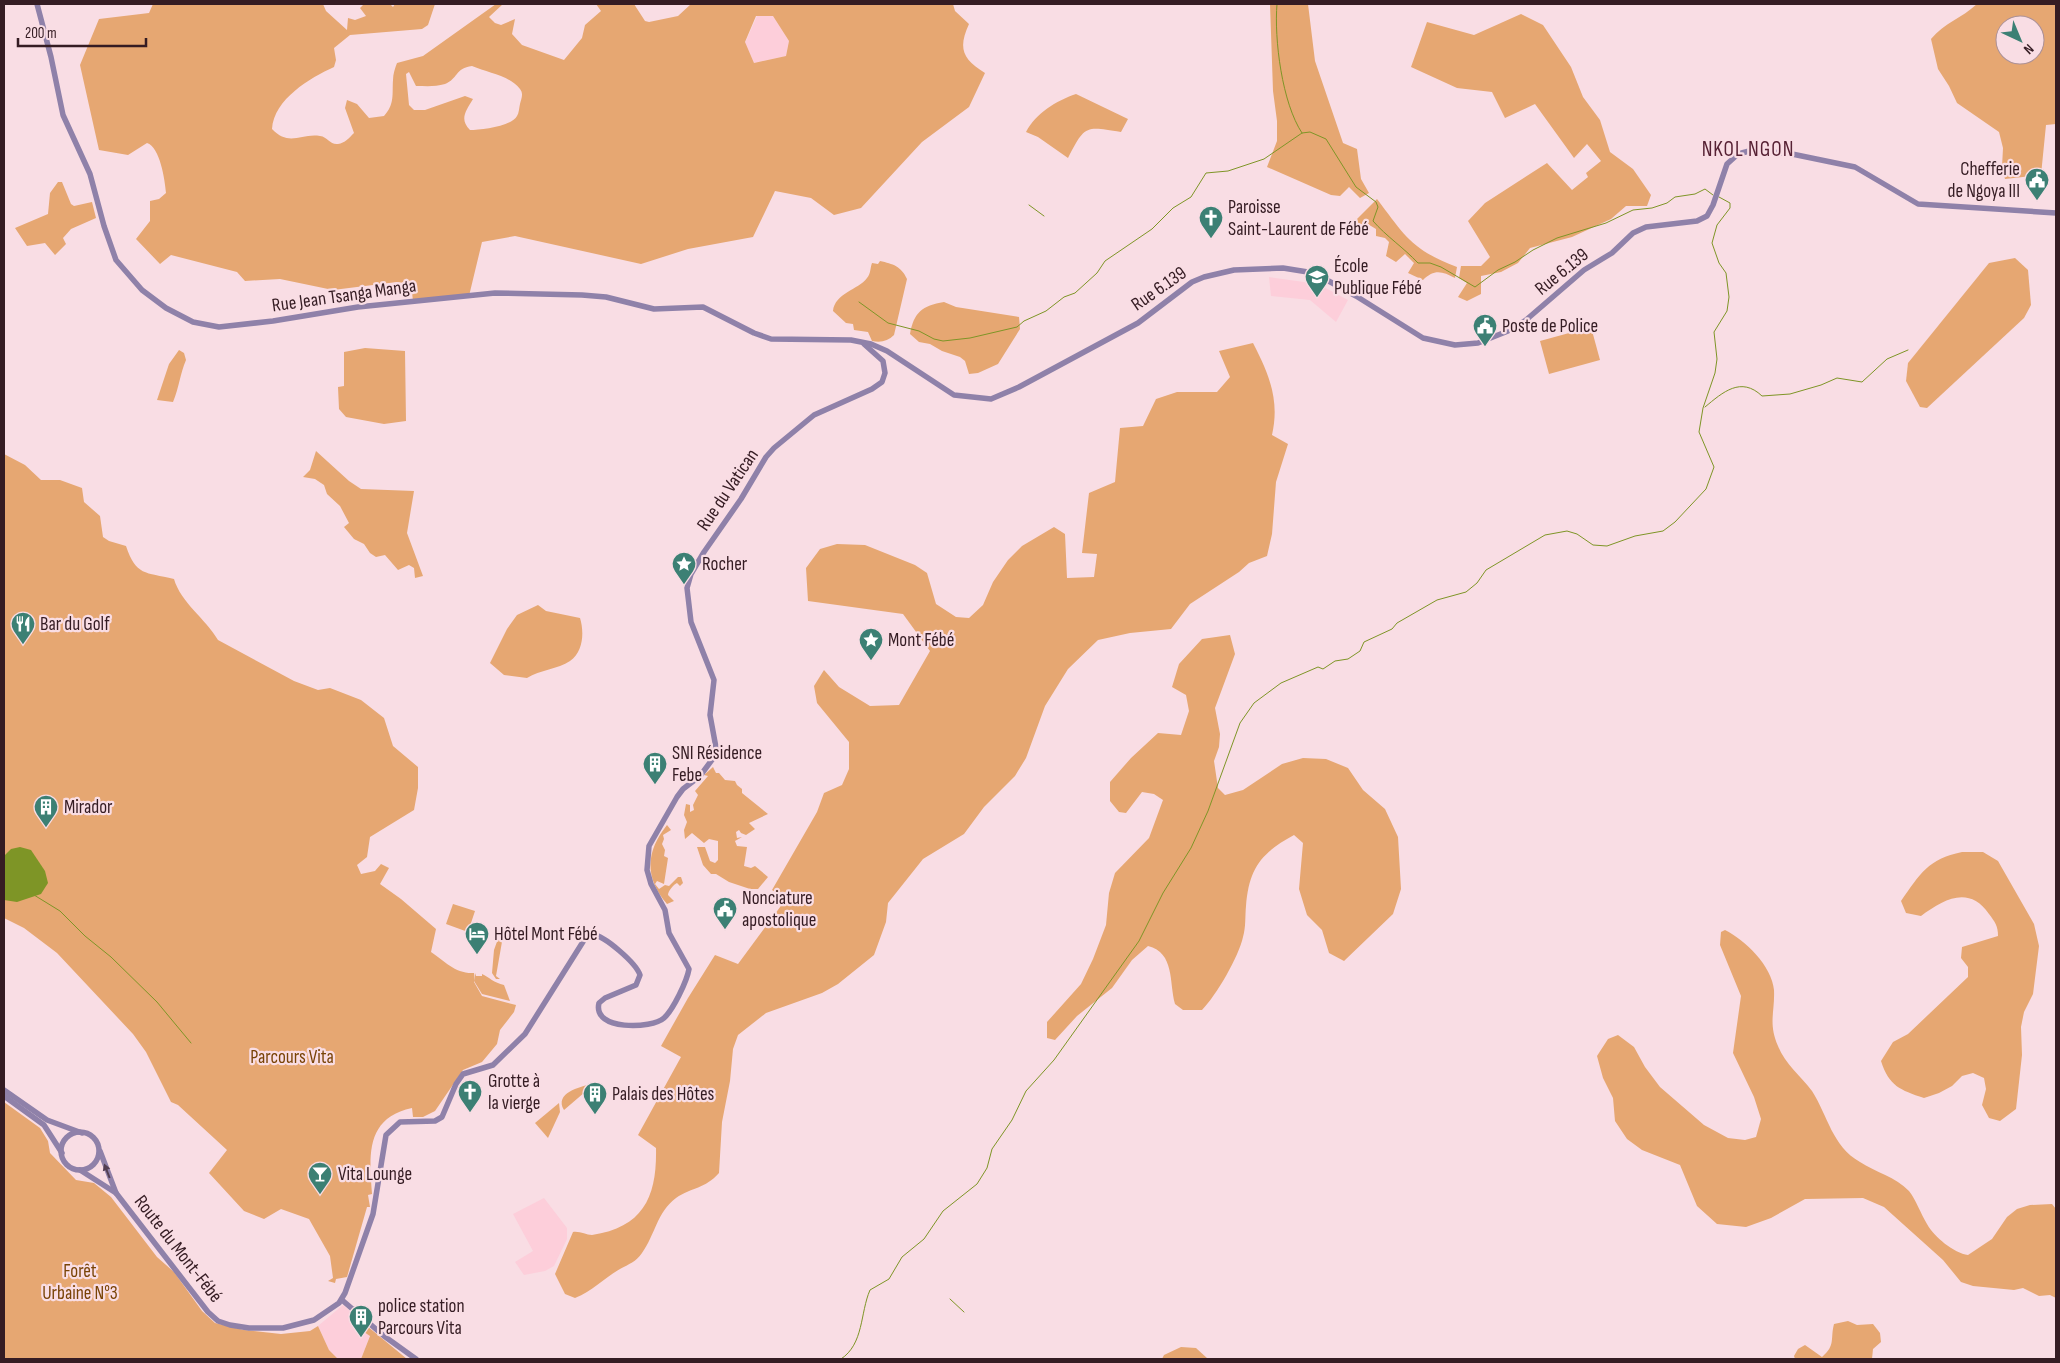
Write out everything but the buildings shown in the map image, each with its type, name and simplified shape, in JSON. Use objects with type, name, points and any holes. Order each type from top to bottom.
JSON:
[{"type":"street","name":"Rue Jean Tsanga Manga","points":[[36,4],[51,57],[60,106],[90,174],[112,252],[121,267],[142,290],[166,308],[193,322],[226,327],[358,306],[518,292],[606,298],[654,309],[703,307],[770,339],[860,342]]},
{"type":"street","name":"Rue 6.139","points":[[860,342],[887,351],[954,395],[991,399],[1019,387],[1138,323],[1192,282],[1220,272],[1270,268],[1307,271],[1321,276],[1431,341],[1455,345],[1478,343],[1508,331],[1526,320],[1584,270],[1612,253],[1639,230],[1697,221],[1707,216],[1713,205],[1727,164],[1738,154],[1753,150],[1792,154],[1855,167],[1918,204],[2056,213]]},
{"type":"street","name":"Rue du Vatican","points":[[342,1300],[377,1202],[386,1135],[393,1126],[400,1122],[436,1121],[442,1117],[456,1084],[463,1074],[493,1065],[525,1034],[586,937],[592,934],[601,936],[636,967],[640,975],[636,985],[605,998],[599,1003],[598,1012],[605,1021],[613,1024],[659,1021],[664,1018],[682,988],[688,967],[669,933],[664,910],[648,877],[648,860],[653,839],[680,792],[700,776],[717,753],[710,715],[714,680],[691,622],[688,605],[689,581],[704,552],[741,499],[766,456],[814,415],[872,389],[882,382],[885,373],[883,360],[860,342]]},
{"type":"street","points":[[4,1090],[47,1120],[91,1136],[99,1148],[116,1193]]},
{"type":"street","points":[[4,1096],[44,1125],[62,1153],[67,1165],[80,1170],[88,1169],[94,1164],[99,1148]]},
{"type":"street","points":[[62,1153],[66,1139],[82,1133]]},
{"type":"street","name":"Route du Mont-Fébé","points":[[80,1170],[116,1193],[208,1312],[218,1321],[249,1328],[284,1328],[314,1320],[342,1300]]},
{"type":"street","points":[[342,1300],[384,1336],[416,1359]]},
{"type":"shaded area","points":[[757,16],[773,16],[789,41],[786,56],[754,63],[745,43]]},
{"type":"shaded area","name":"École Publique Fébé","points":[[1269,277],[1318,284],[1348,300],[1336,322],[1310,300],[1271,296]]},
{"type":"shaded area","points":[[20,847],[31,850],[45,871],[48,883],[41,894],[17,902],[4,900],[4,856],[11,849]]},
{"type":"shaded area","points":[[544,1198],[567,1228],[567,1239],[554,1266],[545,1271],[524,1275],[515,1262],[533,1251],[513,1214]]},
{"type":"shaded area","points":[[343,1305],[361,1321],[364,1332],[370,1335],[361,1359],[338,1359],[329,1350],[318,1326]]},
{"type":"green space","points":[[153,4],[323,4],[326,11],[347,30],[348,18],[355,20],[366,16],[360,8],[363,5],[390,4],[393,7],[395,4],[435,4],[428,25],[422,29],[350,35],[334,48],[336,60],[334,67],[304,84],[286,99],[279,108],[274,118],[272,129],[278,134],[290,138],[320,136],[335,144],[345,141],[354,133],[345,108],[347,100],[357,104],[369,118],[384,116],[388,112],[391,103],[393,76],[397,63],[423,56],[496,4],[503,4],[489,17],[495,23],[501,25],[515,19],[512,34],[522,45],[564,60],[582,38],[585,25],[601,11],[596,4],[634,4],[645,21],[649,22],[678,16],[691,4],[953,4],[955,11],[969,24],[964,40],[964,52],[971,63],[985,73],[969,107],[922,142],[861,208],[834,215],[811,198],[775,191],[753,237],[688,249],[641,264],[515,236],[482,242],[469,296],[413,301],[411,284],[397,282],[333,290],[280,279],[245,281],[237,272],[171,255],[160,264],[136,239],[150,221],[150,201],[159,199],[166,193],[161,165],[152,146],[147,143],[128,155],[99,150],[80,65],[99,19],[149,13]],"holes":[[[756,16],[773,16],[789,41],[786,56],[754,63],[745,42]],[[472,66],[504,77],[520,89],[522,97],[517,116],[514,119],[496,127],[470,130],[464,119],[473,99],[465,96],[425,110],[414,110],[409,105],[406,74],[409,72],[416,86],[434,86],[449,82],[459,71]]]},
{"type":"green space","points":[[1270,4],[1308,4],[1315,61],[1343,143],[1357,149],[1361,179],[1369,193],[1360,198],[1349,187],[1340,196],[1331,195],[1267,167],[1277,141]]},
{"type":"green space","points":[[1977,4],[2056,4],[2056,124],[2046,125],[2041,175],[2005,179],[2002,167],[2003,148],[1999,132],[1957,103],[1938,69],[1931,39]]},
{"type":"green space","points":[[1521,14],[1543,25],[1571,67],[1583,97],[1600,120],[1610,152],[1633,169],[1651,195],[1647,206],[1626,206],[1611,219],[1572,237],[1530,248],[1518,263],[1501,272],[1481,276],[1481,294],[1467,301],[1458,297],[1467,283],[1459,278],[1461,266],[1481,266],[1490,257],[1468,221],[1485,203],[1547,163],[1572,190],[1588,177],[1586,173],[1601,161],[1587,144],[1574,158],[1535,104],[1505,118],[1492,92],[1457,88],[1411,67],[1427,22],[1474,35]]},
{"type":"green space","points":[[1076,94],[1128,119],[1121,132],[1100,129],[1087,130],[1078,139],[1068,158],[1038,137],[1026,132],[1041,113],[1061,100]]},
{"type":"green space","points":[[58,182],[62,182],[71,204],[74,206],[92,202],[96,218],[71,229],[63,238],[66,244],[55,255],[45,243],[27,246],[15,228],[48,214],[50,193]]},
{"type":"green space","points":[[1377,199],[1395,223],[1419,248],[1457,267],[1455,278],[1438,272],[1427,276],[1423,280],[1408,273],[1414,263],[1405,254],[1396,262],[1386,256],[1389,242],[1385,238],[1376,236],[1376,229],[1366,223],[1358,229],[1355,228],[1355,221]]},
{"type":"green space","points":[[2015,258],[2028,270],[2031,305],[2024,318],[1927,408],[1920,407],[1906,381],[1908,363],[1989,263]]},
{"type":"green space","points":[[880,261],[896,266],[907,279],[894,335],[887,340],[878,342],[872,341],[868,332],[854,330],[853,324],[846,323],[833,311],[842,296],[867,278],[872,263],[878,264]]},
{"type":"green space","points":[[944,302],[956,307],[1019,317],[1020,329],[998,364],[978,373],[969,374],[965,361],[960,357],[942,351],[930,344],[919,342],[910,334],[914,320],[920,311]]},
{"type":"green space","points":[[1591,327],[1600,360],[1549,374],[1540,341]]},
{"type":"green space","points":[[1253,343],[1272,388],[1275,410],[1272,435],[1288,444],[1276,482],[1272,534],[1267,556],[1249,563],[1239,572],[1190,604],[1171,629],[1130,633],[1098,640],[1068,669],[1045,706],[1026,758],[1015,776],[984,807],[964,834],[923,859],[888,903],[886,922],[874,955],[838,984],[822,993],[766,1013],[738,1035],[733,1049],[730,1081],[722,1122],[719,1173],[709,1182],[676,1198],[664,1210],[646,1246],[635,1261],[575,1298],[565,1294],[555,1274],[573,1232],[592,1235],[610,1231],[624,1225],[635,1217],[650,1195],[654,1181],[656,1148],[638,1135],[681,1057],[661,1046],[715,955],[738,964],[786,899],[772,890],[817,812],[824,793],[842,785],[849,769],[849,742],[817,703],[814,686],[824,670],[839,687],[870,706],[899,705],[930,651],[903,614],[808,601],[806,568],[820,549],[837,544],[865,545],[915,565],[927,573],[936,604],[956,617],[969,618],[983,605],[993,582],[1008,560],[1022,546],[1054,527],[1065,534],[1067,578],[1094,577],[1097,554],[1082,553],[1089,493],[1115,482],[1120,428],[1143,426],[1156,399],[1177,392],[1217,392],[1230,377],[1219,351]]},
{"type":"green space","points":[[365,348],[405,351],[406,421],[384,424],[346,417],[339,409],[338,387],[344,386],[344,352]]},
{"type":"green space","points":[[179,350],[184,353],[186,360],[173,402],[157,400],[169,364]]},
{"type":"green space","points":[[316,451],[349,481],[361,489],[414,491],[407,533],[423,576],[415,578],[414,568],[409,565],[398,570],[385,555],[376,557],[370,553],[364,544],[354,539],[344,527],[349,523],[340,506],[327,494],[324,485],[315,479],[303,477],[310,470]]},
{"type":"green space","name":"Parcours Vita","points":[[4,454],[25,465],[41,480],[60,480],[82,488],[84,502],[100,516],[103,537],[109,541],[126,546],[134,563],[143,571],[174,579],[182,596],[218,640],[294,681],[318,690],[330,688],[361,700],[384,718],[393,746],[418,767],[418,788],[414,810],[370,837],[367,857],[357,865],[361,874],[375,871],[381,864],[389,868],[380,884],[436,929],[431,952],[456,969],[467,973],[474,973],[474,982],[482,996],[516,1005],[514,1012],[500,1030],[497,1044],[482,1062],[463,1070],[435,1111],[423,1117],[413,1117],[412,1108],[397,1113],[386,1120],[378,1129],[371,1152],[372,1194],[368,1195],[370,1207],[367,1207],[347,1277],[336,1279],[335,1283],[328,1281],[333,1278],[330,1256],[309,1219],[281,1209],[264,1219],[244,1211],[209,1173],[227,1150],[178,1105],[171,1102],[146,1052],[133,1034],[57,953],[24,928],[4,918]]},
{"type":"green space","points":[[538,605],[546,611],[580,618],[582,641],[578,652],[575,657],[565,664],[527,678],[504,675],[490,663],[507,629],[517,615]]},
{"type":"green space","points":[[1230,635],[1235,654],[1215,708],[1220,734],[1219,747],[1214,761],[1218,788],[1225,795],[1243,790],[1282,764],[1303,758],[1326,759],[1348,768],[1363,790],[1385,809],[1398,837],[1401,889],[1393,914],[1344,961],[1329,953],[1322,930],[1307,915],[1299,889],[1303,843],[1294,835],[1265,855],[1254,872],[1250,881],[1245,929],[1241,945],[1214,995],[1202,1010],[1183,1010],[1175,1004],[1167,962],[1163,955],[1148,946],[1132,960],[1112,988],[1077,1016],[1055,1040],[1047,1038],[1047,1022],[1081,984],[1093,959],[1106,925],[1109,893],[1115,873],[1149,838],[1163,800],[1154,794],[1142,792],[1126,813],[1119,812],[1110,801],[1110,782],[1131,758],[1158,733],[1181,735],[1189,711],[1186,695],[1172,687],[1179,664],[1202,639]]},
{"type":"green space","points":[[713,767],[716,773],[719,773],[725,780],[735,781],[742,789],[742,793],[768,814],[749,823],[755,829],[746,835],[739,830],[736,832],[737,838],[742,837],[735,841],[737,846],[747,847],[744,866],[751,868],[755,866],[768,877],[758,889],[750,889],[729,882],[716,874],[711,874],[703,865],[697,847],[705,847],[710,861],[715,863],[718,860],[718,841],[709,839],[704,843],[692,833],[685,839],[684,830],[687,822],[684,815],[686,804],[690,805],[690,812],[694,810],[693,805],[698,795],[695,791],[708,776],[704,775]]},
{"type":"green space","points":[[667,825],[671,830],[663,835],[664,856],[668,858],[664,884],[657,881],[655,884],[659,889],[665,885],[669,886],[678,877],[681,877],[683,883],[680,886],[677,883],[671,888],[668,895],[674,901],[667,904],[654,884],[651,864],[655,845]]},
{"type":"green space","points":[[1962,852],[1983,852],[1998,861],[2034,924],[2039,946],[2033,994],[2024,1012],[2021,1027],[2022,1055],[2016,1109],[2000,1121],[1989,1118],[1982,1105],[1986,1089],[1984,1078],[1973,1073],[1962,1076],[1952,1086],[1924,1098],[1896,1086],[1888,1076],[1881,1061],[1893,1042],[1908,1034],[1968,977],[1968,967],[1961,958],[1962,947],[1998,936],[1996,924],[1989,914],[1981,905],[1965,897],[1947,900],[1921,916],[1906,913],[1901,901],[1920,875],[1933,863]]},
{"type":"green space","points":[[453,904],[475,911],[468,932],[446,924]]},
{"type":"green space","points":[[1725,930],[1749,947],[1768,972],[1774,990],[1773,1031],[1778,1046],[1789,1064],[1812,1091],[1843,1148],[1866,1166],[1904,1186],[1914,1199],[1930,1229],[1945,1244],[1968,1255],[1992,1239],[2007,1217],[2017,1209],[2030,1205],[2052,1204],[2056,1209],[2056,1298],[2050,1295],[2039,1296],[2023,1288],[2014,1290],[1973,1286],[1961,1282],[1943,1260],[1884,1207],[1863,1198],[1805,1199],[1771,1218],[1746,1227],[1717,1224],[1697,1206],[1680,1165],[1642,1150],[1627,1139],[1615,1121],[1613,1098],[1603,1078],[1597,1056],[1608,1039],[1618,1035],[1634,1047],[1645,1067],[1660,1087],[1704,1125],[1728,1138],[1745,1140],[1756,1137],[1761,1119],[1754,1097],[1733,1053],[1741,996],[1720,945],[1721,932]]},
{"type":"green space","points":[[506,933],[507,935],[503,936],[496,976],[500,979],[496,979],[492,973],[494,950],[499,936]]},
{"type":"green space","points":[[475,973],[476,976],[482,976],[482,974],[504,985],[510,1001],[482,994],[474,981]]},
{"type":"green space","points":[[591,1084],[592,1086],[564,1110],[562,1099],[565,1095],[575,1089]]},
{"type":"green space","name":"Forêt Urbaine N°3","points":[[4,1102],[40,1128],[48,1141],[50,1153],[76,1180],[94,1183],[111,1197],[157,1257],[174,1272],[202,1311],[215,1323],[244,1330],[281,1334],[310,1331],[318,1326],[329,1350],[338,1359],[4,1359]]},
{"type":"green space","points":[[559,1103],[560,1112],[548,1138],[535,1123]]},
{"type":"green space","points":[[361,1321],[407,1359],[361,1359],[370,1336],[364,1332]]},
{"type":"green space","points":[[1848,1321],[1857,1325],[1873,1324],[1880,1333],[1881,1342],[1873,1349],[1872,1359],[1795,1359],[1794,1356],[1798,1349],[1805,1345],[1822,1357],[1831,1345],[1834,1324]]},
{"type":"green space","points":[[1181,1347],[1196,1348],[1208,1359],[1162,1359],[1164,1355]]},
{"type":"waterway","points":[[1277,4],[1278,52],[1281,70],[1289,105],[1302,133]]},
{"type":"waterway","points":[[859,302],[888,323],[919,331],[934,339],[943,341],[970,338],[1017,327],[1024,321],[1046,311],[1064,297],[1075,293],[1097,273],[1105,261],[1152,229],[1173,208],[1191,197],[1206,173],[1228,171],[1264,159],[1302,133],[1310,132],[1326,139],[1356,187],[1376,202],[1378,207],[1373,221],[1418,263],[1430,263],[1441,267],[1475,287],[1498,270],[1557,238],[1606,223],[1633,210],[1652,208],[1667,203],[1675,197],[1695,194],[1705,189],[1713,195]]},
{"type":"waterway","points":[[841,1359],[848,1353],[858,1337],[870,1290],[889,1279],[902,1257],[924,1239],[943,1211],[977,1184],[987,1168],[992,1149],[1012,1120],[1026,1091],[1054,1060],[1139,941],[1163,893],[1191,848],[1208,811],[1240,723],[1254,703],[1281,683],[1318,667],[1323,669],[1335,661],[1348,659],[1360,651],[1364,642],[1392,629],[1397,623],[1437,600],[1466,592],[1477,583],[1486,570],[1545,535],[1567,531],[1577,534],[1593,545],[1607,546],[1635,536],[1663,531],[1675,522],[1706,489],[1714,467],[1699,432],[1703,408],[1715,373],[1717,359],[1714,332],[1727,311],[1729,297],[1726,273],[1719,263],[1712,243],[1717,225],[1730,208],[1730,203],[1719,197]]},
{"type":"waterway","points":[[1029,205],[1044,216]]},
{"type":"waterway","points":[[1705,407],[1732,388],[1747,387],[1762,396],[1790,394],[1837,378],[1862,382],[1887,359],[1908,350]]},
{"type":"waterway","points":[[34,895],[60,911],[85,936],[111,957],[157,1002],[191,1043]]},
{"type":"waterway","points":[[950,1299],[964,1312]]},
{"type":"place","name":"Chefferie de Ngoya III","points":[[2037,201]]},
{"type":"place","name":"Paroisse Saint-Laurent de Fébé","points":[[1211,239]]},
{"type":"place","name":"École Publique Fébé","points":[[1317,298]]},
{"type":"place","name":"Poste de Police","points":[[1485,347]]},
{"type":"place","name":"Rocher","points":[[684,585]]},
{"type":"place","name":"Bar du Golf","points":[[23,645]]},
{"type":"place","name":"Mont Fébé","points":[[871,661]]},
{"type":"place","name":"SNI Résidence Febe","points":[[655,785]]},
{"type":"place","name":"Mirador","points":[[46,828]]},
{"type":"place","name":"Nonciature apostolique","points":[[725,930]]},
{"type":"place","name":"Hôtel Mont Fébé","points":[[477,955]]},
{"type":"place","name":"Grotte à la vierge","points":[[470,1113]]},
{"type":"place","name":"Palais des Hôtes","points":[[595,1115]]},
{"type":"place","name":"Vita Lounge","points":[[320,1195]]},
{"type":"place","name":"police station Parcours Vita","points":[[361,1338]]},
{"type":"district","name":"NKOL NGON","points":[[1748,149]]}]
